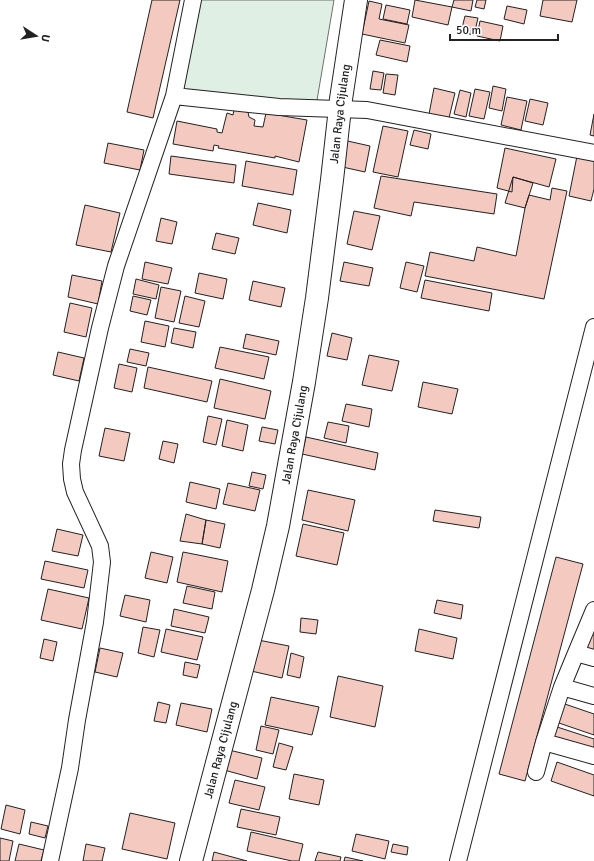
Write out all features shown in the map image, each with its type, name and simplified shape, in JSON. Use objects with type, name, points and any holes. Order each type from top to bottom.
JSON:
[{"type":"highway","name":"Jalan Raya Cijulang","points":[[191,861],[264,590],[278,526],[304,382],[317,298],[340,108],[356,0]]},
{"type":"street","points":[[50,861],[70,768],[77,720],[95,622],[102,562],[100,546],[75,492],[72,471],[73,450],[100,328],[116,266],[174,96],[193,0]]},
{"type":"street","points":[[174,96],[280,107],[366,110],[594,153]]},
{"type":"street","points":[[458,861],[594,327]]},
{"type":"street","points":[[536,772],[562,686],[594,610]]},
{"type":"street","points":[[576,653],[594,658]]},
{"type":"street","points":[[562,686],[594,696]]},
{"type":"street","points":[[544,742],[594,756]]},
{"type":"green space","points":[[194,0],[334,0],[315,112],[177,89]]},
{"type":"building","points":[[152,0],[180,0],[153,118],[127,112]]},
{"type":"building","points":[[415,0],[452,7],[448,25],[412,17]]},
{"type":"building","points":[[454,0],[473,0],[471,11],[452,7]]},
{"type":"building","points":[[477,0],[486,0],[484,9],[475,7]]},
{"type":"building","points":[[543,0],[577,0],[572,22],[540,16]]},
{"type":"building","points":[[369,1],[382,4],[379,19],[409,25],[405,43],[362,34]]},
{"type":"building","points":[[386,5],[410,10],[407,24],[383,19]]},
{"type":"building","points":[[507,6],[527,10],[524,24],[504,19]]},
{"type":"building","points":[[465,16],[478,18],[474,35],[461,32]]},
{"type":"building","points":[[480,21],[503,26],[500,41],[477,36]]},
{"type":"building","points":[[380,40],[410,46],[407,62],[376,55]]},
{"type":"building","points":[[373,71],[384,73],[381,90],[370,89]]},
{"type":"building","points":[[386,74],[398,75],[395,95],[383,93]]},
{"type":"building","points":[[493,86],[506,89],[502,111],[489,108]]},
{"type":"building","points":[[434,88],[455,93],[449,118],[429,114]]},
{"type":"building","points":[[475,89],[490,92],[484,119],[469,116]]},
{"type":"building","points":[[460,90],[471,93],[466,117],[454,114]]},
{"type":"building","points":[[507,97],[527,101],[521,130],[501,125]]},
{"type":"building","points":[[530,99],[548,103],[543,125],[525,121]]},
{"type":"building","points":[[234,110],[248,112],[249,117],[255,120],[254,126],[263,127],[266,113],[307,120],[299,162],[275,156],[275,158],[218,148],[219,146],[214,145],[213,151],[173,144],[177,121],[217,129],[217,132],[222,133],[227,113],[233,115]]},
{"type":"building","points":[[594,114],[594,136],[590,135]]},
{"type":"building","points":[[383,126],[408,131],[398,177],[373,172]]},
{"type":"building","points":[[414,130],[431,134],[428,149],[410,145]]},
{"type":"building","points":[[343,140],[370,146],[365,172],[338,166]]},
{"type":"building","points":[[108,143],[144,150],[140,170],[104,163]]},
{"type":"building","points":[[505,148],[556,159],[549,187],[513,177],[512,192],[497,188]]},
{"type":"building","points":[[171,156],[236,165],[234,183],[169,174]]},
{"type":"building","points":[[577,156],[594,159],[594,189],[591,201],[569,196]]},
{"type":"building","points":[[246,161],[297,170],[293,195],[242,186]]},
{"type":"building","points":[[381,176],[497,194],[494,214],[414,202],[411,216],[374,208]]},
{"type":"building","points":[[513,177],[533,183],[525,208],[505,203]]},
{"type":"building","points":[[552,188],[567,191],[544,299],[425,276],[430,252],[474,261],[477,247],[516,256],[525,208],[529,195],[550,200]]},
{"type":"building","points":[[258,203],[291,210],[287,233],[253,225]]},
{"type":"building","points":[[85,205],[120,213],[111,252],[76,245]]},
{"type":"building","points":[[354,211],[380,216],[372,250],[347,244]]},
{"type":"building","points":[[161,218],[177,222],[172,244],[156,241]]},
{"type":"building","points":[[216,233],[239,238],[235,254],[212,249]]},
{"type":"building","points":[[145,262],[172,268],[168,284],[142,279]]},
{"type":"building","points":[[344,262],[373,268],[369,286],[340,281]]},
{"type":"building","points":[[406,262],[424,266],[417,292],[400,288]]},
{"type":"building","points":[[199,273],[227,279],[223,299],[195,293]]},
{"type":"building","points":[[72,275],[102,281],[98,304],[68,297]]},
{"type":"building","points":[[136,279],[159,285],[156,299],[133,294]]},
{"type":"building","points":[[425,280],[492,293],[489,311],[421,298]]},
{"type":"building","points":[[253,281],[285,288],[281,307],[249,300]]},
{"type":"building","points":[[161,287],[181,291],[174,322],[155,318]]},
{"type":"building","points":[[133,296],[151,300],[147,315],[130,311]]},
{"type":"building","points":[[185,296],[205,301],[199,327],[179,323]]},
{"type":"building","points":[[70,303],[92,308],[86,337],[64,332]]},
{"type":"building","points":[[145,321],[169,326],[165,347],[141,342]]},
{"type":"building","points":[[174,328],[196,332],[193,348],[171,343]]},
{"type":"building","points":[[332,333],[352,338],[347,360],[327,356]]},
{"type":"building","points":[[246,334],[279,341],[276,355],[243,348]]},
{"type":"building","points":[[220,347],[269,357],[264,379],[215,368]]},
{"type":"building","points":[[130,349],[149,353],[146,366],[127,362]]},
{"type":"building","points":[[58,352],[84,358],[79,381],[53,375]]},
{"type":"building","points":[[369,355],[399,361],[392,391],[362,385]]},
{"type":"building","points":[[119,364],[137,368],[132,392],[114,388]]},
{"type":"building","points":[[148,367],[212,381],[207,402],[144,388]]},
{"type":"building","points":[[220,379],[271,391],[265,419],[214,408]]},
{"type":"building","points":[[423,382],[458,389],[452,414],[418,407]]},
{"type":"building","points":[[346,404],[372,409],[369,427],[342,421]]},
{"type":"building","points":[[208,416],[222,419],[216,445],[203,442]]},
{"type":"building","points":[[227,420],[248,425],[243,451],[222,446]]},
{"type":"building","points":[[328,422],[349,426],[346,443],[324,438]]},
{"type":"building","points":[[262,427],[278,430],[275,444],[259,441]]},
{"type":"building","points":[[105,428],[130,433],[124,461],[99,456]]},
{"type":"building","points":[[306,437],[378,453],[375,470],[302,454]]},
{"type":"building","points":[[163,441],[178,444],[174,463],[159,459]]},
{"type":"building","points":[[252,472],[266,475],[263,489],[249,486]]},
{"type":"building","points":[[190,482],[220,489],[216,509],[186,502]]},
{"type":"building","points":[[228,483],[260,490],[255,511],[223,504]]},
{"type":"building","points":[[308,490],[355,500],[348,531],[302,520]]},
{"type":"building","points":[[435,510],[481,517],[479,528],[433,521]]},
{"type":"building","points":[[186,514],[206,520],[202,544],[180,541]]},
{"type":"building","points":[[206,520],[225,524],[220,548],[202,544]]},
{"type":"building","points":[[303,524],[344,533],[337,565],[296,556]]},
{"type":"building","points":[[57,529],[83,535],[78,556],[52,551]]},
{"type":"building","points":[[151,552],[173,557],[167,583],[145,578]]},
{"type":"building","points":[[183,552],[228,561],[222,592],[177,582]]},
{"type":"building","points":[[556,557],[583,564],[525,781],[499,774]]},
{"type":"building","points":[[45,561],[88,570],[84,588],[41,579]]},
{"type":"building","points":[[187,586],[215,592],[212,609],[183,603]]},
{"type":"building","points":[[48,589],[89,598],[82,629],[41,620]]},
{"type":"building","points":[[125,595],[150,600],[146,622],[120,616]]},
{"type":"building","points":[[437,600],[463,605],[461,619],[434,613]]},
{"type":"building","points":[[174,609],[209,617],[205,633],[171,626]]},
{"type":"building","points":[[594,616],[594,661],[579,656]]},
{"type":"building","points":[[301,618],[318,620],[316,634],[300,632]]},
{"type":"building","points":[[143,627],[160,630],[154,657],[138,653]]},
{"type":"building","points":[[166,629],[203,637],[197,660],[161,652]]},
{"type":"building","points":[[419,629],[457,638],[453,659],[415,651]]},
{"type":"building","points":[[44,639],[57,642],[53,661],[40,658]]},
{"type":"building","points":[[258,640],[289,646],[282,678],[251,671]]},
{"type":"building","points":[[100,648],[123,653],[117,677],[95,672]]},
{"type":"building","points":[[291,653],[304,657],[300,678],[287,675]]},
{"type":"building","points":[[185,662],[200,665],[197,678],[183,675]]},
{"type":"building","points":[[338,676],[383,686],[375,727],[330,717]]},
{"type":"building","points":[[271,697],[319,707],[312,735],[265,725]]},
{"type":"building","points":[[158,702],[170,705],[166,723],[154,721]]},
{"type":"building","points":[[559,702],[594,714],[594,735],[553,721]]},
{"type":"building","points":[[181,703],[212,709],[207,732],[176,725]]},
{"type":"building","points":[[551,725],[594,739],[594,760],[544,743]]},
{"type":"building","points":[[261,726],[279,730],[273,754],[256,750]]},
{"type":"building","points":[[279,743],[293,747],[286,770],[273,767]]},
{"type":"building","points":[[229,750],[262,758],[257,779],[224,770]]},
{"type":"building","points":[[557,762],[594,775],[594,796],[551,781]]},
{"type":"building","points":[[294,774],[324,780],[319,805],[289,799]]},
{"type":"building","points":[[235,780],[265,787],[259,810],[229,803]]},
{"type":"building","points":[[6,805],[25,810],[20,834],[1,829]]},
{"type":"building","points":[[241,809],[280,817],[276,835],[237,827]]},
{"type":"building","points":[[130,813],[175,823],[167,859],[122,849]]},
{"type":"building","points":[[31,822],[48,826],[45,838],[29,834]]},
{"type":"building","points":[[251,832],[303,844],[299,861],[292,861],[247,851]]},
{"type":"building","points":[[356,834],[389,841],[385,859],[352,851]]},
{"type":"building","points":[[0,838],[13,841],[9,861],[0,861]]},
{"type":"building","points":[[19,844],[44,850],[41,861],[15,861]]},
{"type":"building","points":[[86,844],[105,848],[102,861],[83,861]]},
{"type":"building","points":[[393,844],[408,847],[407,855],[391,852]]},
{"type":"building","points":[[214,852],[247,861],[212,861]]},
{"type":"building","points":[[318,852],[341,857],[340,861],[315,861]]},
{"type":"building","points":[[345,857],[363,861],[344,861]]}]
